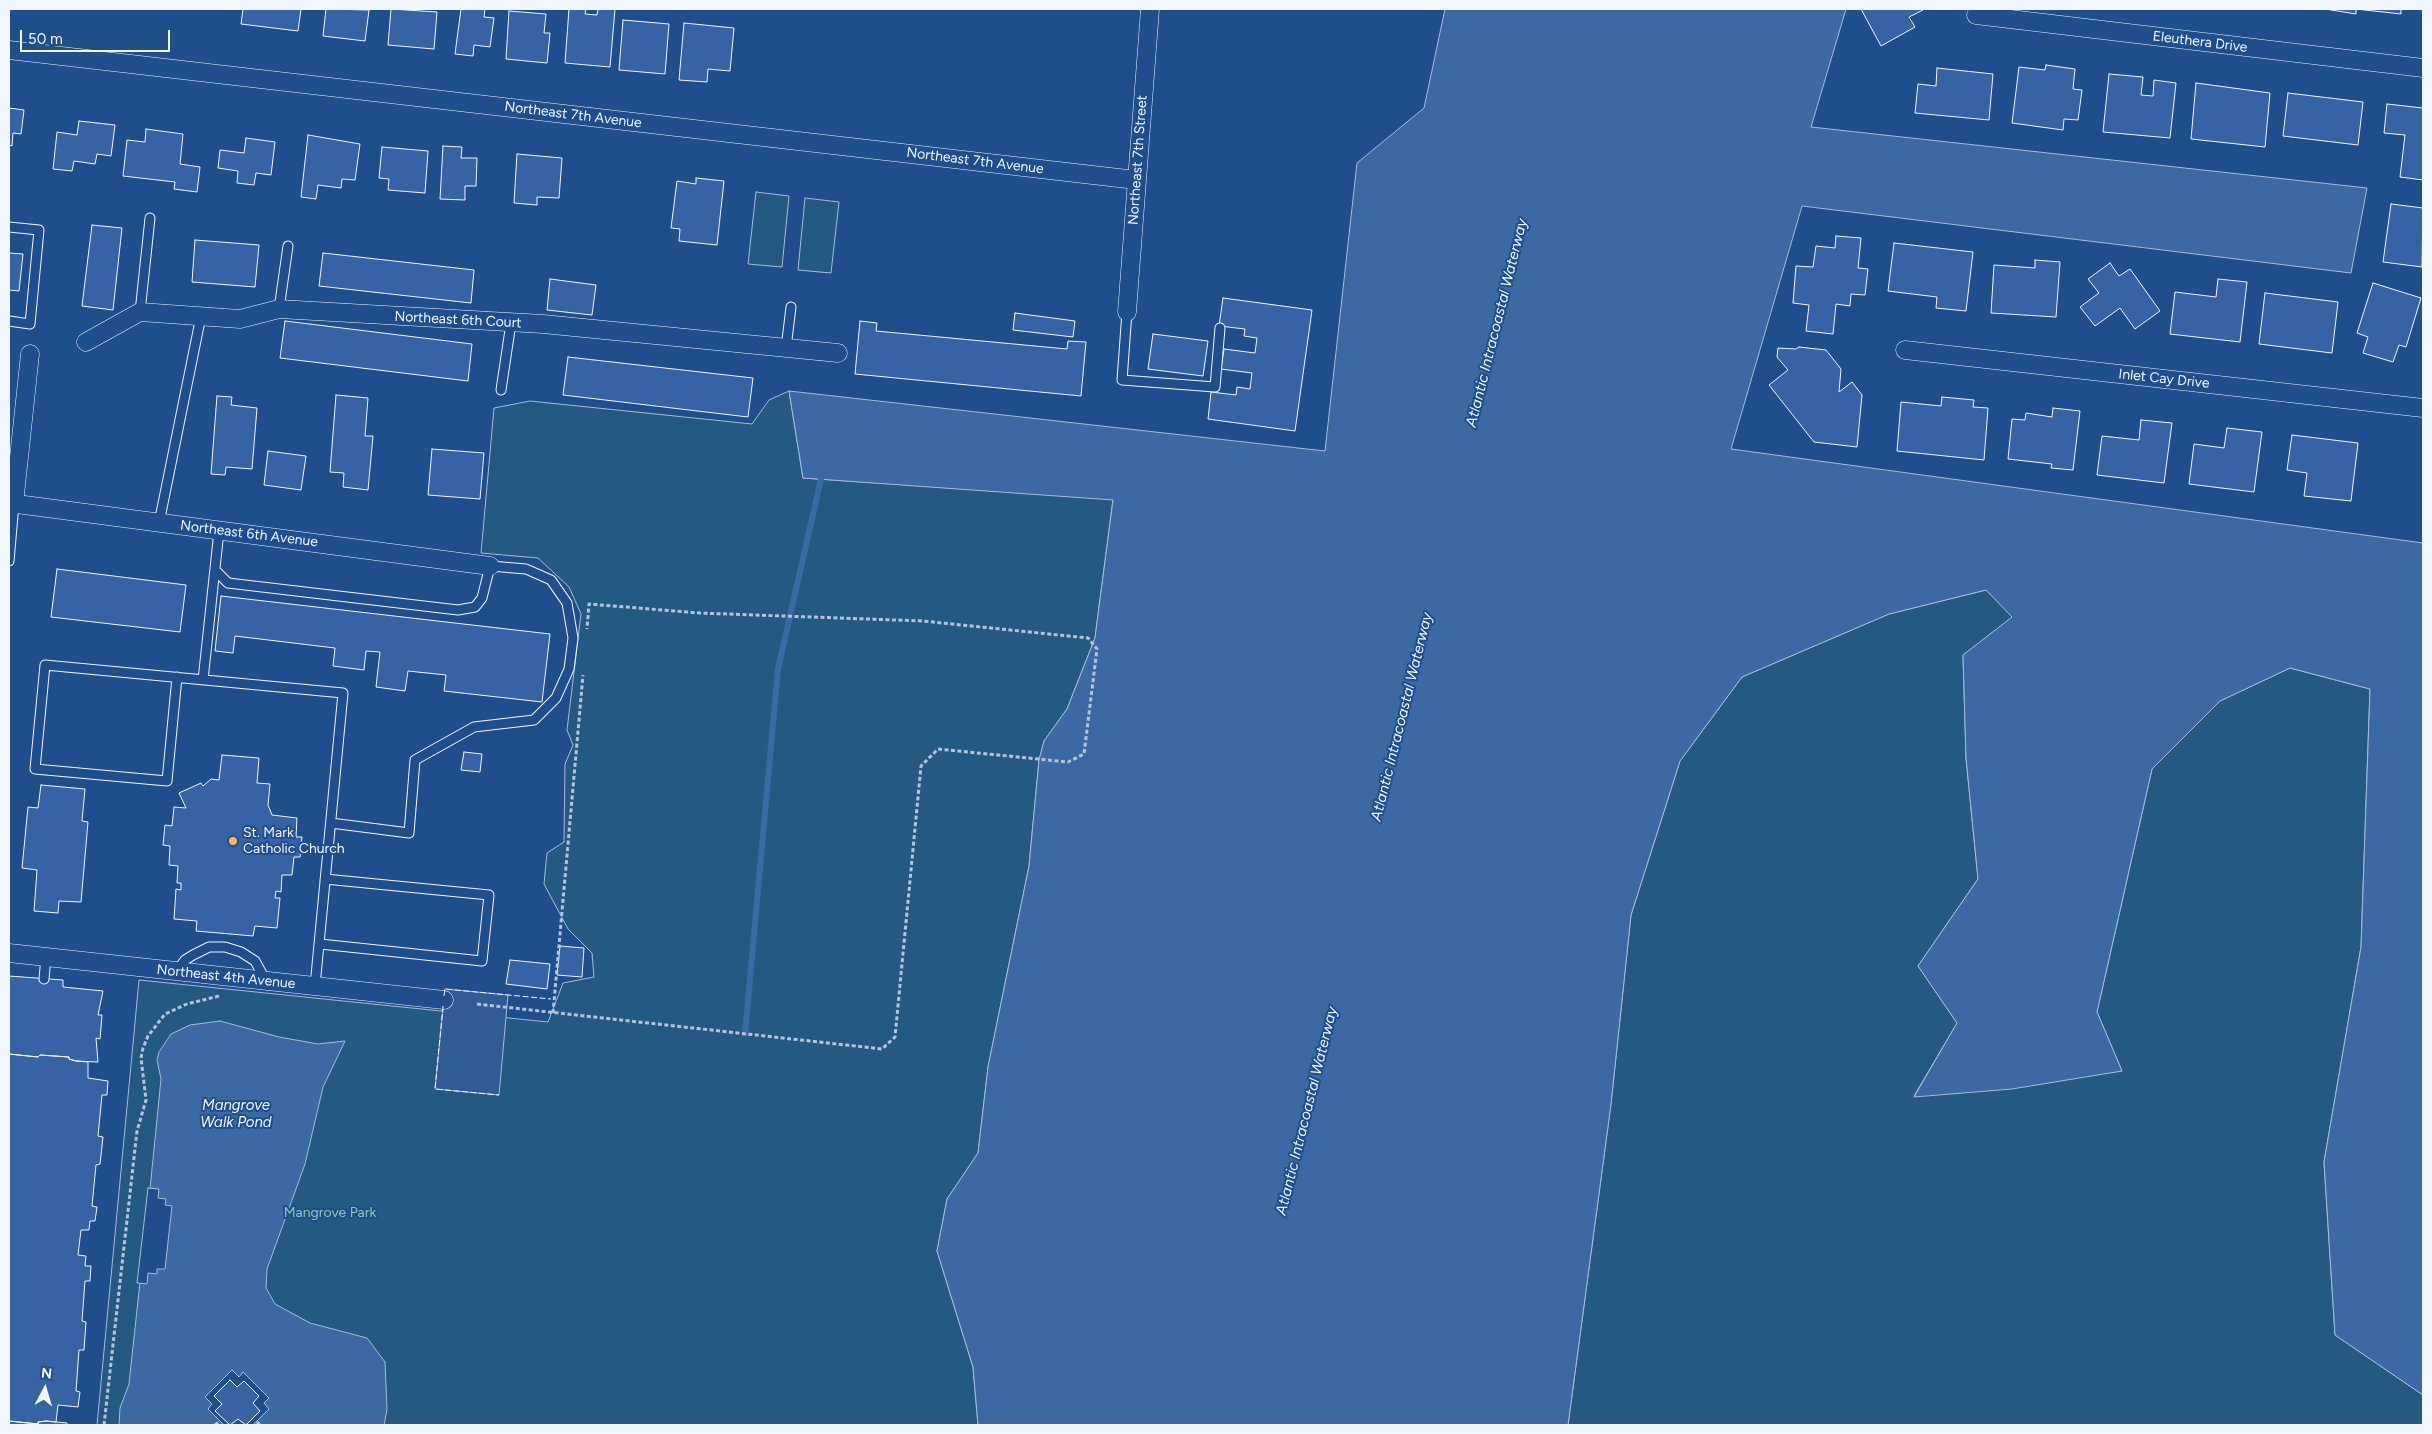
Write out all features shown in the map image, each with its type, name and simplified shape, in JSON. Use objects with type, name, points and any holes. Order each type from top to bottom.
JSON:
[{"type":"street","name":"Northeast 7th Street","points":[[1127,312],[1150,9]]},
{"type":"street","name":"Eleuthera Drive","points":[[1976,16],[2423,68]]},
{"type":"street","name":"Northeast 7th Avenue","points":[[9,50],[1136,180]]},
{"type":"street","name":"Northeast 6th Court","points":[[140,312],[240,318],[280,309],[511,323],[838,353]]},
{"type":"street","points":[[86,342],[140,312]]},
{"type":"street","name":"Inlet Cay Drive","points":[[1905,350],[2423,408]]},
{"type":"street","points":[[12,504],[30,354]]},
{"type":"street","name":"Northeast 6th Avenue","points":[[12,504],[490,566]]},
{"type":"street","name":"Northeast 4th Avenue","points":[[9,953],[444,1000]]},
{"type":"lane","points":[[140,312],[150,218]]},
{"type":"lane","points":[[9,227],[39,230],[30,324],[9,321]]},
{"type":"lane","points":[[280,309],[288,246]]},
{"type":"lane","points":[[786,348],[791,307]]},
{"type":"lane","points":[[1127,312],[1122,380],[1215,387],[1220,328]]},
{"type":"lane","points":[[159,522],[201,316]]},
{"type":"lane","points":[[501,390],[511,323]]},
{"type":"lane","points":[[9,561],[12,504]]},
{"type":"lane","points":[[203,680],[219,530]]},
{"type":"lane","points":[[215,570],[228,584],[458,610],[475,607],[482,598],[490,566],[526,569],[551,580],[567,603],[573,638],[569,669],[556,698],[534,720],[474,726],[415,760],[409,833],[331,823]]},
{"type":"lane","points":[[177,677],[167,781],[35,768],[45,665],[177,677],[343,693],[315,986]]},
{"type":"lane","points":[[320,944],[482,961],[489,895],[326,878]]},
{"type":"lane","points":[[177,972],[185,960],[193,955],[209,947],[224,947],[242,952],[255,961],[266,981]]},
{"type":"lane","points":[[44,979],[46,957]]},
{"type":"path","points":[[477,1004],[882,1049],[895,1037],[921,766],[938,749],[1068,762],[1084,754],[1097,649],[1088,638],[923,621],[700,613],[590,604],[587,634]]},
{"type":"path","points":[[553,1013],[583,672]]},
{"type":"path","points":[[104,1425],[137,1132],[146,1100],[141,1058],[143,1048],[148,1036],[165,1014],[187,1004],[226,994]]},
{"type":"path","points":[[215,1425],[220,1421]]},
{"type":"path","points":[[257,1422],[260,1425]]},
{"type":"green space","points":[[756,192],[789,196],[782,267],[748,264]]},
{"type":"green space","points":[[805,198],[839,202],[831,273],[798,270]]},
{"type":"green space","name":"Mangrove Park","points":[[789,391],[803,478],[1113,499],[1095,638],[1067,709],[1044,741],[1039,760],[1029,866],[988,1067],[978,1153],[947,1199],[937,1251],[973,1367],[978,1425],[97,1425],[139,980],[548,1022],[563,983],[594,977],[592,953],[568,929],[544,884],[547,853],[564,842],[565,764],[573,745],[567,730],[581,614],[569,587],[538,558],[481,553],[494,408],[530,401],[752,424],[769,400]]},
{"type":"green space","points":[[1986,590],[2013,617],[1963,655],[1966,758],[1978,879],[1918,966],[1957,1023],[1914,1096],[2122,1071],[2097,1012],[2152,769],[2220,701],[2290,668],[2370,689],[2361,947],[2324,1162],[2335,1335],[2423,1395],[2423,1425],[1568,1425],[1611,1104],[1631,915],[1680,761],[1742,677],[1889,614]]},
{"type":"shaded area","points":[[445,989],[508,995],[499,1095],[435,1089]]},
{"type":"water","name":"Atlantic Intracoastal Waterway","points":[[1445,9],[1846,9],[1811,127],[2367,188],[2351,273],[1802,206],[1731,449],[2423,543],[2423,1395],[2335,1335],[2324,1162],[2361,947],[2370,689],[2290,668],[2220,701],[2152,769],[2097,1012],[2122,1071],[2012,1089],[1914,1097],[1957,1023],[1918,966],[1978,879],[1966,758],[1963,655],[2012,617],[1986,590],[1889,614],[1742,677],[1680,761],[1631,915],[1611,1104],[1568,1425],[978,1425],[973,1367],[937,1251],[947,1199],[978,1153],[988,1067],[1029,866],[1039,760],[1044,741],[1067,709],[1095,638],[1113,500],[803,478],[789,391],[1325,451],[1357,163],[1424,108]]},
{"type":"water","name":"Mangrove Walk Pond","points":[[220,1021],[279,1037],[318,1044],[345,1041],[323,1087],[305,1164],[267,1269],[266,1288],[275,1304],[310,1323],[367,1338],[385,1362],[387,1410],[384,1425],[119,1425],[120,1408],[129,1384],[150,1189],[161,1079],[157,1060],[159,1052],[171,1034],[190,1025]]},
{"type":"pier","points":[[148,1188],[159,1189],[158,1198],[166,1199],[165,1205],[172,1206],[165,1269],[157,1269],[157,1274],[148,1273],[147,1284],[137,1283]]},
{"type":"pier","points":[[232,1370],[239,1377],[243,1372],[269,1398],[264,1403],[269,1409],[253,1425],[224,1425],[208,1409],[212,1404],[205,1397]]},
{"type":"building","points":[[243,9],[301,9],[298,31],[241,24]]},
{"type":"building","points":[[326,9],[369,10],[365,41],[323,36]]},
{"type":"building","points":[[391,9],[437,12],[434,49],[388,45]]},
{"type":"building","points":[[461,9],[485,9],[484,17],[494,18],[490,47],[474,45],[473,56],[455,54]]},
{"type":"building","points":[[569,9],[586,9],[585,14],[597,15],[598,9],[615,9],[610,67],[565,63]]},
{"type":"building","points":[[1861,9],[1923,10],[1909,17],[1915,27],[1881,46]]},
{"type":"building","points":[[2325,9],[2356,9],[2356,14]]},
{"type":"building","points":[[2356,9],[2401,9],[2401,14]]},
{"type":"building","points":[[509,11],[546,14],[544,33],[550,33],[547,63],[506,59]]},
{"type":"building","points":[[623,20],[669,24],[665,74],[619,70]]},
{"type":"building","points":[[684,23],[734,28],[730,71],[708,69],[707,82],[679,80]]},
{"type":"building","points":[[2046,65],[2075,69],[2073,89],[2082,90],[2078,120],[2064,119],[2063,130],[2012,123],[2019,67],[2045,70]]},
{"type":"building","points":[[1937,68],[1993,74],[1989,120],[1915,113],[1918,84],[1936,86]]},
{"type":"building","points":[[2109,74],[2143,77],[2141,95],[2153,96],[2154,80],[2176,83],[2170,138],[2103,132]]},
{"type":"building","points":[[2196,83],[2270,93],[2265,147],[2191,139]]},
{"type":"building","points":[[2288,93],[2363,102],[2358,145],[2283,136]]},
{"type":"building","points":[[2387,104],[2423,108],[2423,180],[2400,177],[2405,135],[2384,133]]},
{"type":"building","points":[[9,108],[24,110],[21,134],[13,133],[12,146],[9,145]]},
{"type":"building","points":[[79,121],[115,125],[111,156],[97,154],[95,164],[74,161],[72,171],[53,169],[57,132],[77,135]]},
{"type":"building","points":[[146,129],[183,134],[180,164],[200,167],[197,192],[174,189],[175,182],[123,176],[127,140],[145,142]]},
{"type":"building","points":[[308,135],[360,144],[355,180],[342,179],[341,188],[318,185],[316,199],[301,197]]},
{"type":"building","points":[[246,138],[275,142],[271,175],[256,173],[254,185],[237,183],[238,171],[218,168],[220,150],[244,153]]},
{"type":"building","points":[[443,146],[462,147],[461,158],[477,158],[476,186],[465,186],[465,200],[440,199]]},
{"type":"building","points":[[382,147],[428,151],[425,193],[388,190],[389,179],[379,178]]},
{"type":"building","points":[[517,154],[562,158],[559,198],[537,197],[537,205],[514,203]]},
{"type":"building","points":[[696,178],[724,181],[717,245],[679,241],[680,229],[671,228],[677,181],[696,184]]},
{"type":"building","points":[[2391,204],[2423,208],[2422,267],[2383,262]]},
{"type":"building","points":[[92,225],[122,228],[113,310],[82,306]]},
{"type":"building","points":[[1836,236],[1861,238],[1858,268],[1868,269],[1865,295],[1851,294],[1850,306],[1836,304],[1833,334],[1806,331],[1809,305],[1793,303],[1796,266],[1813,267],[1816,246],[1835,248]]},
{"type":"building","points":[[195,240],[259,245],[255,287],[192,282]]},
{"type":"building","points":[[1894,243],[1973,252],[1966,311],[1936,308],[1937,297],[1888,291]]},
{"type":"building","points":[[9,253],[23,254],[19,291],[9,290]]},
{"type":"building","points":[[323,253],[474,270],[471,303],[319,286]]},
{"type":"building","points":[[2035,260],[2060,262],[2056,317],[1991,313],[1994,265],[2035,268]]},
{"type":"building","points":[[2110,263],[2119,276],[2130,269],[2160,311],[2135,329],[2120,308],[2095,326],[2080,307],[2099,293],[2088,279]]},
{"type":"building","points":[[550,279],[596,285],[592,315],[547,310]]},
{"type":"building","points":[[2218,279],[2247,282],[2240,342],[2170,334],[2175,292],[2216,297]]},
{"type":"building","points":[[2373,283],[2421,298],[2406,347],[2399,345],[2393,362],[2363,353],[2368,337],[2357,333]]},
{"type":"building","points":[[2265,293],[2338,302],[2332,353],[2259,344]]},
{"type":"building","points":[[1223,298],[1312,310],[1295,431],[1208,419],[1211,392],[1236,395],[1237,387],[1250,389],[1252,373],[1221,369],[1224,349],[1255,353],[1257,338],[1244,336],[1245,329],[1219,326]]},
{"type":"building","points":[[1015,313],[1075,321],[1073,337],[1013,330]]},
{"type":"building","points":[[285,321],[472,344],[468,381],[280,358]]},
{"type":"building","points":[[860,321],[877,323],[876,331],[1067,349],[1068,341],[1086,342],[1081,396],[855,374]]},
{"type":"building","points":[[1153,334],[1208,341],[1203,376],[1148,369]]},
{"type":"building","points":[[1799,347],[1826,350],[1841,369],[1839,392],[1852,382],[1862,395],[1857,447],[1814,442],[1769,385],[1788,370],[1777,357],[1778,348],[1796,349]]},
{"type":"building","points":[[568,357],[753,378],[748,417],[563,395]]},
{"type":"building","points":[[336,395],[368,398],[365,436],[373,436],[368,490],[343,487],[344,473],[330,472]]},
{"type":"building","points":[[217,396],[232,397],[231,405],[257,408],[252,469],[226,467],[225,475],[211,474]]},
{"type":"building","points":[[1942,397],[1974,400],[1973,407],[1988,408],[1984,460],[1897,451],[1901,402],[1941,406]]},
{"type":"building","points":[[2053,408],[2080,411],[2073,470],[2051,468],[2052,464],[2008,459],[2012,419],[2025,420],[2026,413],[2052,417]]},
{"type":"building","points":[[2141,420],[2172,423],[2164,483],[2097,475],[2102,436],[2139,440]]},
{"type":"building","points":[[2227,428],[2262,432],[2254,492],[2189,484],[2194,444],[2224,448]]},
{"type":"building","points":[[2292,435],[2358,443],[2351,501],[2304,496],[2307,473],[2287,470]]},
{"type":"building","points":[[432,449],[484,453],[480,499],[428,495]]},
{"type":"building","points":[[268,451],[306,456],[301,490],[264,485]]},
{"type":"building","points":[[57,569],[186,585],[180,632],[51,617]]},
{"type":"building","points":[[221,596],[550,634],[542,702],[444,691],[446,675],[408,671],[405,691],[376,687],[380,652],[366,651],[364,670],[333,666],[335,648],[235,636],[233,653],[215,651]]},
{"type":"building","points":[[464,752],[482,754],[480,772],[461,770]]},
{"type":"building","name":"St. Mark Catholic Church","points":[[222,755],[259,758],[257,783],[270,784],[268,805],[272,815],[297,818],[296,837],[302,837],[300,857],[294,857],[292,875],[282,875],[281,892],[276,891],[275,898],[280,898],[277,928],[255,926],[253,936],[196,931],[197,921],[174,919],[176,889],[181,890],[181,883],[177,883],[178,866],[169,865],[170,846],[163,845],[165,825],[172,826],[174,807],[186,808],[179,793],[201,783],[203,786],[211,779],[219,780]]},
{"type":"building","points":[[41,785],[85,789],[82,821],[88,822],[81,902],[59,901],[58,913],[34,911],[37,870],[22,868],[28,807],[38,808]]},
{"type":"building","points":[[560,946],[584,948],[582,977],[557,975]]},
{"type":"building","points":[[510,960],[550,964],[547,989],[506,984]]},
{"type":"building","points":[[9,976],[63,980],[63,987],[103,991],[98,1015],[102,1015],[100,1039],[96,1038],[98,1062],[76,1061],[69,1059],[69,1057],[40,1055],[38,1057],[9,1054]]},
{"type":"building","points":[[9,1054],[38,1057],[40,1055],[69,1057],[69,1059],[76,1061],[88,1062],[88,1078],[108,1081],[107,1095],[102,1095],[98,1136],[103,1137],[100,1164],[96,1165],[92,1206],[97,1207],[95,1221],[90,1221],[89,1230],[81,1230],[78,1255],[86,1256],[85,1266],[91,1266],[90,1281],[85,1281],[82,1321],[86,1322],[84,1350],[79,1350],[76,1391],[80,1392],[78,1407],[58,1405],[56,1422],[46,1421],[38,1422],[38,1424],[9,1421]]},
{"type":"building","points":[[230,1380],[237,1387],[244,1381],[259,1396],[253,1403],[260,1411],[246,1425],[238,1419],[230,1425],[215,1411],[222,1404],[214,1396]]},
{"type":"building","points":[[9,1421],[38,1424],[38,1422],[46,1421],[67,1423],[67,1425],[9,1425]]},
{"type":"waterway","points":[[745,1034],[778,669],[821,479]]},
{"type":"fence","points":[[444,996],[445,989],[551,999]]},
{"type":"fence","points":[[443,1006],[435,1089],[499,1095]]},
{"type":"place","name":"St. Mark Catholic Church","points":[[233,841]]}]
